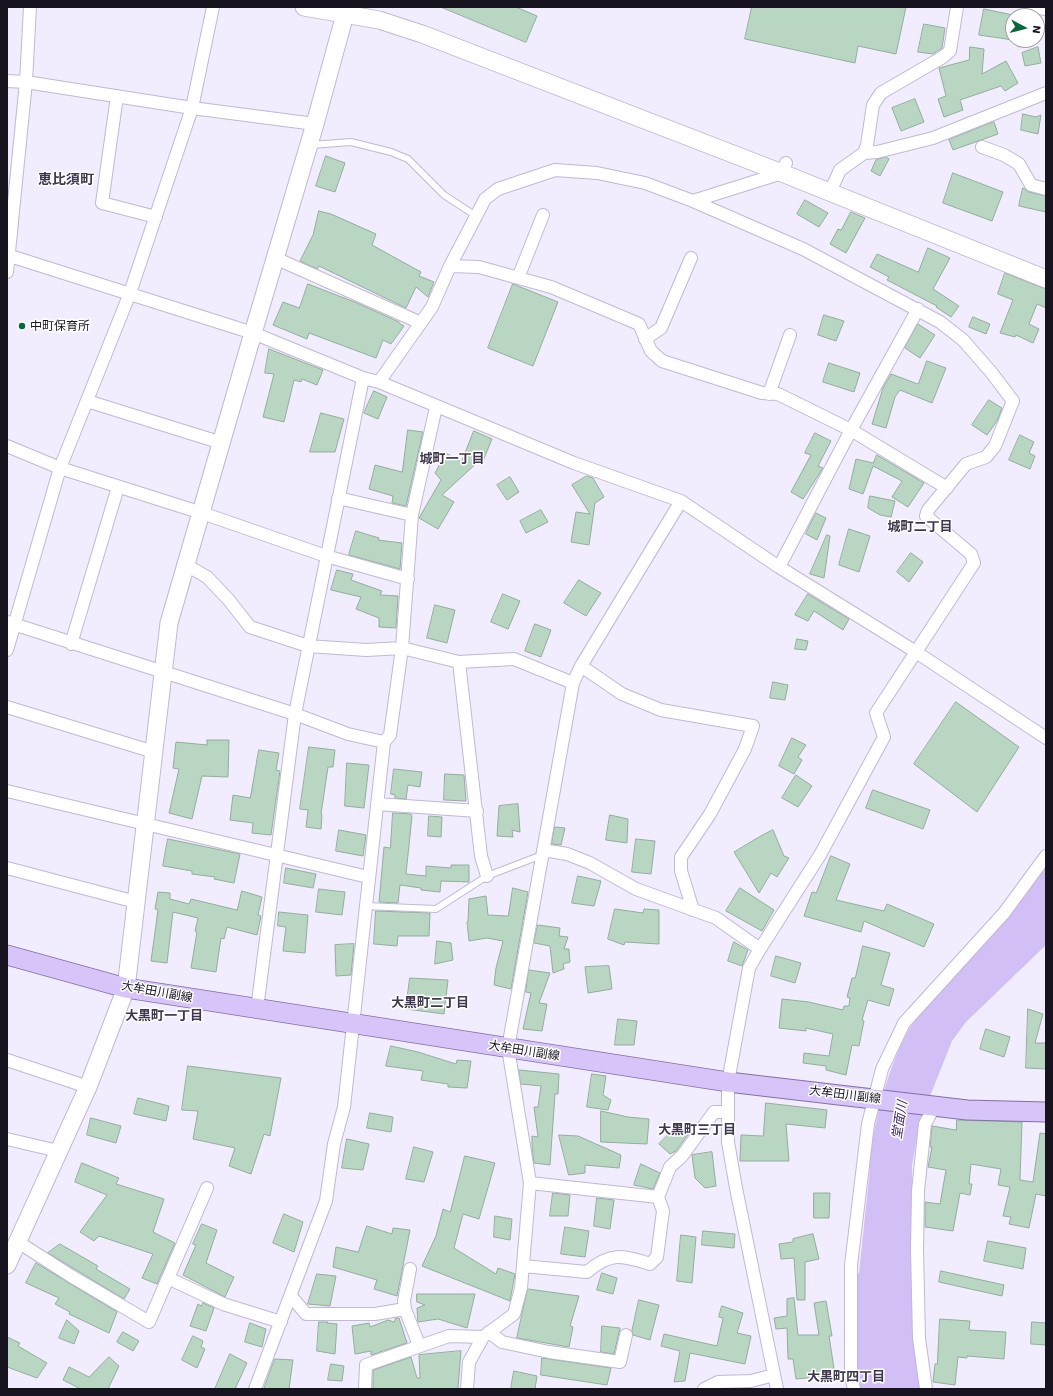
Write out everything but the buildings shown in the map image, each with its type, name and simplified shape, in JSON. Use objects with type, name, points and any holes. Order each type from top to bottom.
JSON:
[{"type":"main road","name":"大牟田川副線","points":[[7,955],[126,988],[728,1082],[967,1110],[1046,1112]]},
{"type":"street","points":[[7,272],[26,82],[30,7]]},
{"type":"street","points":[[7,650],[11,624],[60,468],[130,293],[192,108],[214,7]]},
{"type":"street","points":[[304,7],[346,11],[422,34],[784,168]]},
{"type":"street","points":[[372,7],[382,8],[426,23],[784,168],[1046,266]]},
{"type":"street","points":[[864,153],[867,145],[873,105],[881,93],[943,57],[950,51],[957,7]]},
{"type":"street","points":[[1032,7],[1046,9]]},
{"type":"street","points":[[7,1265],[88,1087],[126,988],[170,623],[253,333],[316,124],[346,11]]},
{"type":"street","points":[[7,81],[26,82],[192,108],[316,124]]},
{"type":"street","points":[[833,187],[840,170],[864,153],[878,152],[933,138],[1046,93]]},
{"type":"street","points":[[117,96],[102,203],[156,217]]},
{"type":"street","points":[[982,147],[1004,155],[1019,164],[1031,185],[1046,189]]},
{"type":"street","points":[[693,200],[784,168]]},
{"type":"street","points":[[379,382],[432,307],[450,266],[485,199],[498,189],[555,170],[597,173],[646,183],[693,200],[803,249],[940,322],[964,340],[1013,401],[995,446],[986,457],[966,464],[928,510],[926,516],[971,554],[974,563],[876,713],[884,737],[820,855],[749,968],[728,1082],[728,1142],[777,1389]]},
{"type":"street","points":[[833,187],[1046,279]]},
{"type":"street","points":[[518,278],[543,215]]},
{"type":"street","points":[[8,255],[253,333],[363,378],[379,382],[436,407],[574,463],[681,501],[779,567],[916,652],[1046,738]]},
{"type":"street","points":[[275,258],[421,324]]},
{"type":"street","points":[[645,339],[661,328],[691,258]]},
{"type":"street","points":[[450,266],[479,267],[551,287],[639,324],[651,351],[662,361],[769,394],[778,394],[851,430],[947,488]]},
{"type":"street","points":[[779,567],[851,430],[918,309]]},
{"type":"street","points":[[769,394],[790,336]]},
{"type":"street","points":[[257,1008],[295,714],[363,378]]},
{"type":"street","points":[[87,402],[222,443]]},
{"type":"street","points":[[255,1389],[326,1201],[334,1144],[344,1107],[384,742],[390,735],[402,648],[412,515],[436,407]]},
{"type":"street","points":[[7,446],[60,468],[202,513],[326,556],[408,579]]},
{"type":"street","points":[[71,644],[118,487]]},
{"type":"street","points":[[338,498],[412,515]]},
{"type":"street","points":[[467,1389],[469,1362],[486,1334],[514,1314],[521,1288],[530,1183],[508,1048],[573,683],[580,666],[681,501]]},
{"type":"street","points":[[186,565],[207,577],[228,599],[250,627],[308,646],[366,650],[402,648],[459,662],[514,659],[573,683]]},
{"type":"street","points":[[11,624],[295,714],[348,734],[384,742]]},
{"type":"street","points":[[459,662],[482,856],[487,876]]},
{"type":"street","points":[[580,666],[622,694],[661,710],[753,726],[745,750],[710,814],[681,857],[681,871],[693,910]]},
{"type":"street","points":[[7,706],[154,752]]},
{"type":"street","points":[[7,791],[368,877]]},
{"type":"street","points":[[377,804],[477,811]]},
{"type":"street","points":[[543,853],[567,854],[590,863],[636,889],[716,918],[760,949]]},
{"type":"street","points":[[854,1389],[851,1376],[851,1265],[868,1124],[876,1099],[882,1069],[904,1023],[1004,913],[1046,856]]},
{"type":"street","points":[[7,868],[136,902]]},
{"type":"street","points":[[7,1060],[88,1087]]},
{"type":"street","points":[[926,1389],[919,1338],[916,1250],[918,1191],[925,1124],[929,1106]]},
{"type":"street","points":[[523,1266],[587,1272],[599,1262],[614,1257],[630,1258],[650,1264],[657,1257],[663,1211],[658,1197],[670,1167],[682,1156],[714,1112],[728,1112]]},
{"type":"street","points":[[7,1139],[58,1151]]},
{"type":"street","points":[[530,1183],[658,1197]]},
{"type":"street","points":[[18,1242],[71,1276],[149,1322],[207,1188]]},
{"type":"street","points":[[410,1269],[404,1300],[405,1309],[419,1345]]},
{"type":"street","points":[[168,1278],[223,1304],[281,1322]]},
{"type":"street","points":[[291,1296],[306,1314],[374,1314],[405,1309]]},
{"type":"street","points":[[365,1389],[366,1364],[449,1336],[486,1334],[502,1342],[550,1352],[620,1362],[626,1335]]},
{"type":"street","points":[[704,1389],[718,1382],[751,1380],[774,1375]]},
{"type":"lane","points":[[309,145],[351,142],[391,152],[408,159],[444,195],[476,216]]},
{"type":"lane","points":[[365,906],[436,909],[487,876],[543,853]]},
{"type":"water","name":"堂面川","points":[[1046,862],[1046,945],[966,1022],[952,1041],[920,1121],[912,1165],[913,1251],[921,1389],[860,1389],[856,1366],[855,1276],[859,1273],[870,1169],[868,1166],[883,1094],[895,1060],[911,1026]]},
{"type":"place","name":"中町保育所","points":[[22,326]]},
{"type":"district","name":"恵比須町","points":[[66,180]]},
{"type":"district","name":"城町一丁目","points":[[452,459]]},
{"type":"district","name":"城町二丁目","points":[[920,527]]},
{"type":"district","name":"大黒町二丁目","points":[[430,1003]]},
{"type":"district","name":"大黒町一丁目","points":[[164,1016]]},
{"type":"district","name":"大黒町三丁目","points":[[697,1130]]},
{"type":"district","name":"大黒町四丁目","points":[[846,1377]]}]
